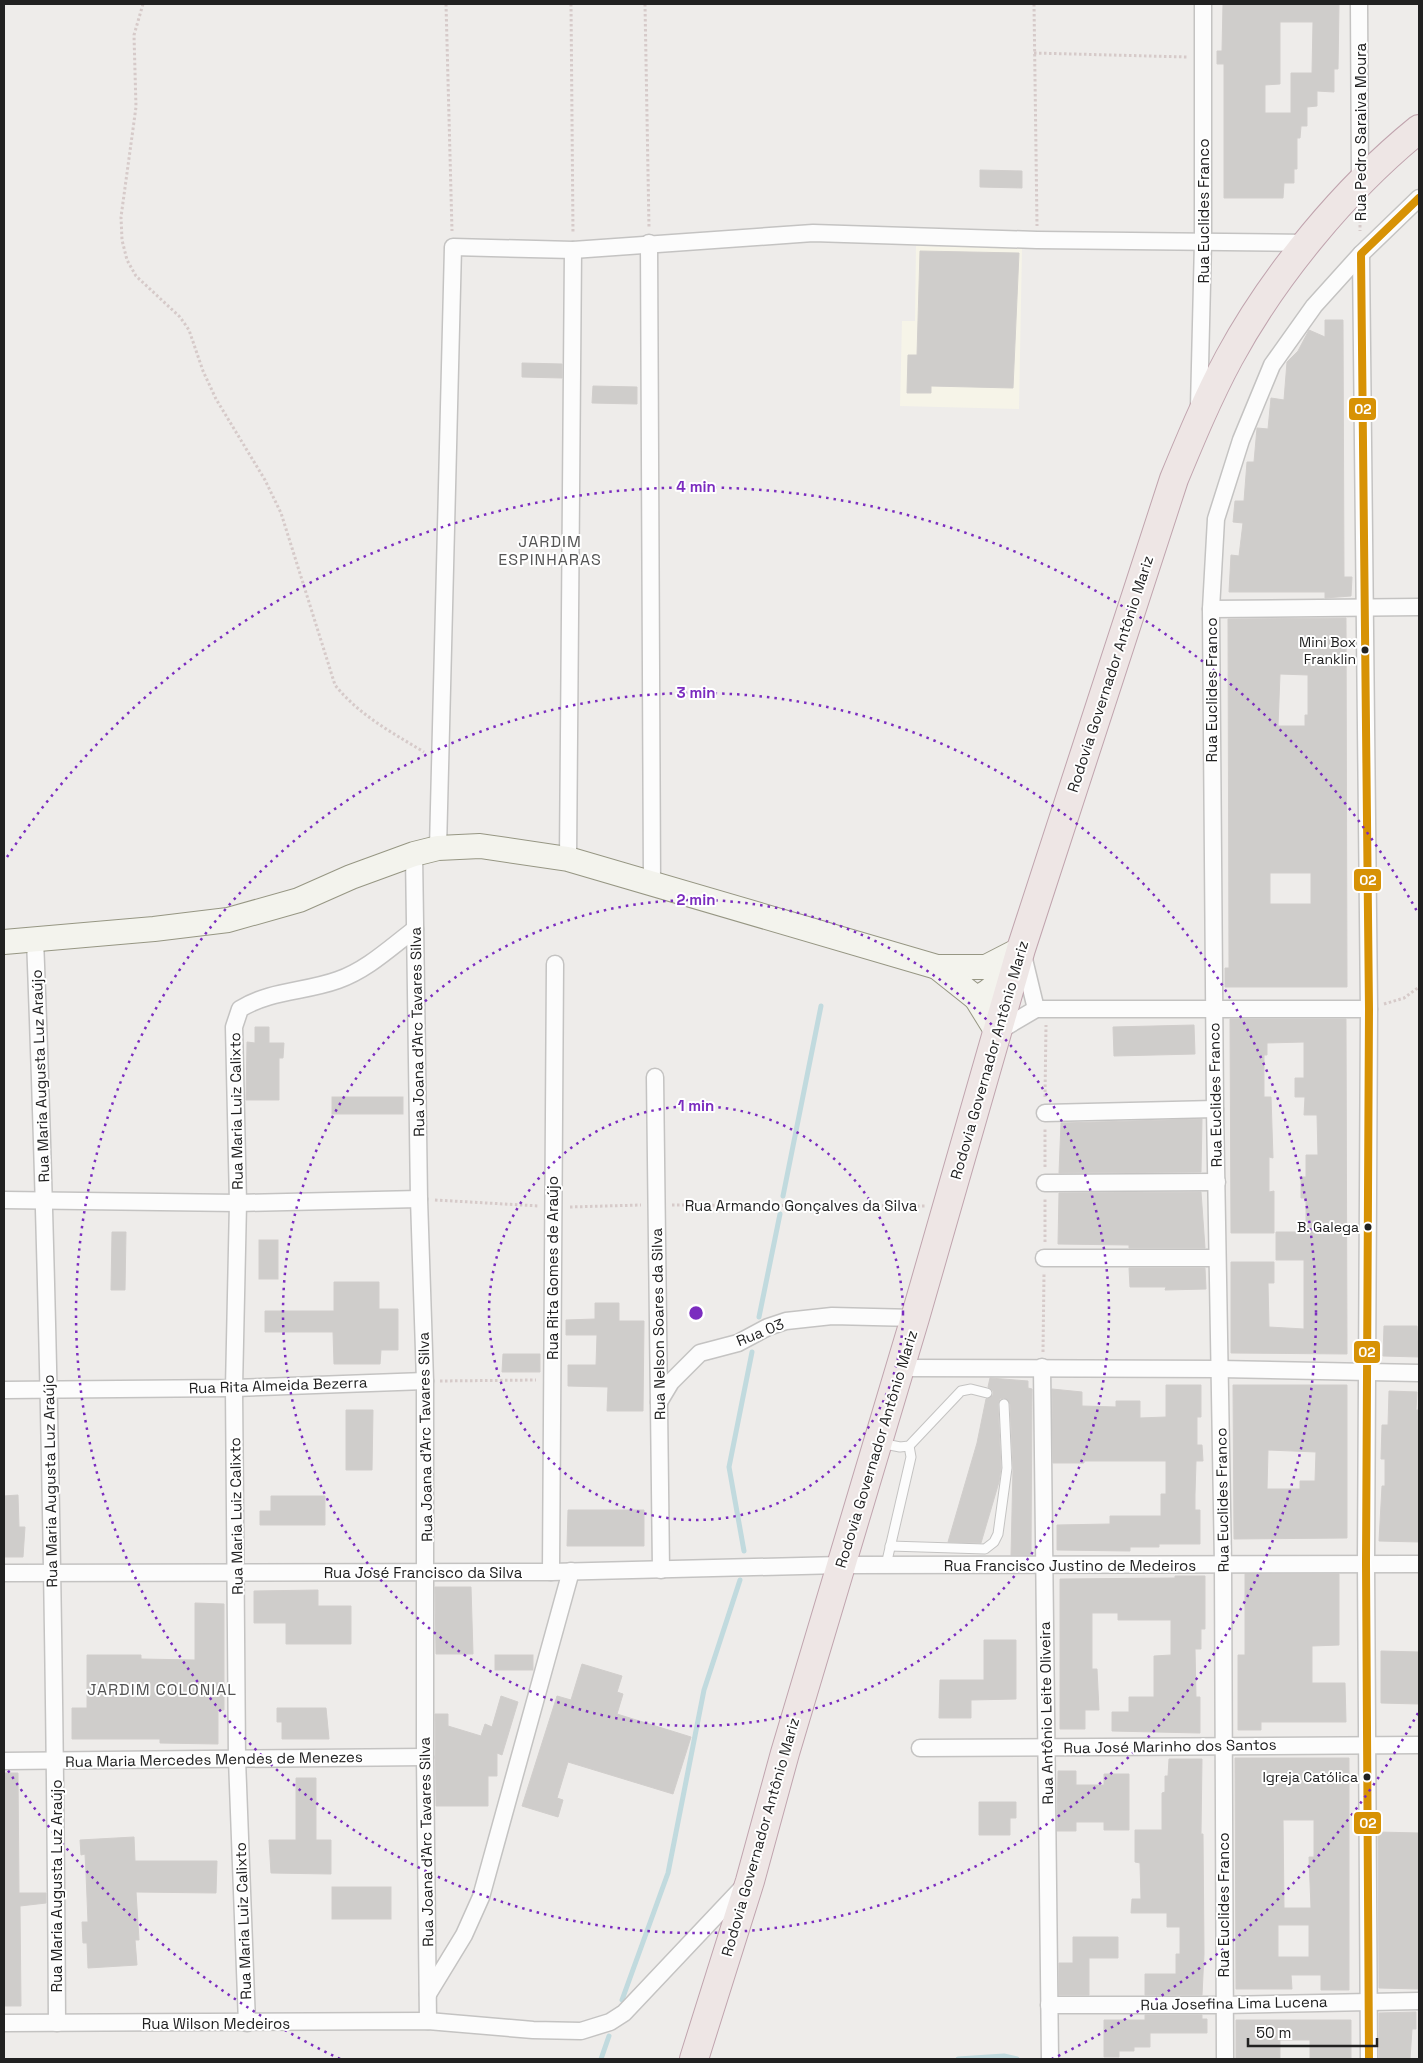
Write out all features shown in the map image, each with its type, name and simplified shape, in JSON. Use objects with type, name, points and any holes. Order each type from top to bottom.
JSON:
[{"type":"highway","name":"Rodovia Governador Antônio Mariz","points":[[694,2059],[750,1881],[784,1753],[915,1318],[1021,949],[1143,569],[1174,479],[1199,419],[1230,357],[1263,303],[1308,243],[1360,184],[1419,129]]},
{"type":"main road","points":[[4,942],[228,920],[299,900],[351,877],[414,854],[438,848],[480,846],[568,859],[937,967],[986,984]]},
{"type":"main road","points":[[986,984],[1021,949]]},
{"type":"main road","points":[[986,984],[997,1032]]},
{"type":"street","name":"Rua Euclides Franco","points":[[1199,419],[1204,242],[1203,4]]},
{"type":"street","name":"Rua Pedro Saraiva Moura","points":[[1359,4],[1360,184]]},
{"type":"street","name":"Rua Euclides Franco","points":[[1226,2059],[1222,1744],[1223,1564],[1217,1258],[1210,609],[1216,519],[1241,440],[1272,365],[1314,306],[1361,254],[1419,198]]},
{"type":"street","points":[[438,848],[442,763],[453,247],[573,250],[649,243],[813,233],[1037,240],[1308,243]]},
{"type":"street","points":[[649,243],[652,884]]},
{"type":"street","points":[[568,859],[573,250]]},
{"type":"street","points":[[1361,254],[1369,1009],[1366,1563],[1369,2059]]},
{"type":"street","points":[[1210,609],[1419,607]]},
{"type":"street","name":"Rua Joana d'Arc Tavares Silva","points":[[414,854],[425,1381],[425,1757],[428,2021]]},
{"type":"street","name":"Rua Maria Luiz Calixto","points":[[247,2023],[237,1759],[234,1388],[238,1203],[234,1027],[240,1009],[268,995],[336,981],[355,973],[415,929]]},
{"type":"street","name":"Rua Maria Augusta Luz Araújo","points":[[35,939],[45,1199],[49,1390],[57,2023]]},
{"type":"street","points":[[1021,949],[1036,1009]]},
{"type":"street","name":"Rua Rita Gomes de Araújo","points":[[551,1572],[555,964]]},
{"type":"street","points":[[997,1032],[1036,1009],[1369,1009]]},
{"type":"street","name":"Rua Nelson Soares da Silva","points":[[655,1077],[661,1570]]},
{"type":"street","points":[[1045,1113],[1215,1109]]},
{"type":"street","points":[[1045,1183],[1216,1182]]},
{"type":"street","points":[[4,1200],[45,1199],[238,1203],[420,1199]]},
{"type":"street","points":[[1044,1258],[1217,1258]]},
{"type":"street","name":"Rua 03","points":[[658,1402],[671,1382],[700,1353],[738,1343],[768,1327],[786,1321],[832,1316],[915,1318]]},
{"type":"street","points":[[900,1368],[1042,1367],[1419,1373]]},
{"type":"street","name":"Rua Antônio Leite Oliveira","points":[[1042,1367],[1050,2059]]},
{"type":"street","name":"Rua Rita Almeida Bezerra","points":[[4,1390],[234,1388],[425,1381]]},
{"type":"street","name":"Rua Francisco Justino de Medeiros","points":[[841,1565],[1419,1564]]},
{"type":"street","name":"Rua José Francisco da Silva","points":[[4,1573],[237,1574],[426,1570],[551,1572],[841,1565]]},
{"type":"street","points":[[428,1994],[464,1934],[481,1896],[571,1571]]},
{"type":"street","name":"Rua José Marinho dos Santos","points":[[920,1748],[1046,1748],[1222,1744],[1419,1745]]},
{"type":"street","name":"Rua Maria Mercedes Mendes de Menezes","points":[[4,1761],[425,1757]]},
{"type":"street","name":"Rua Wilson Medeiros","points":[[4,2023],[428,2021],[533,2030],[581,2031],[610,2022],[624,2014],[750,1881]]},
{"type":"street","name":"Rua Josefina Lima Lucena","points":[[1049,2005],[1224,2005],[1419,2001]]},
{"type":"lane","points":[[878,1442],[900,1447],[909,1446],[961,1391],[971,1389],[987,1393]]},
{"type":"lane","points":[[890,1546],[985,1549],[994,1542],[998,1534],[1007,1468],[1004,1404]]},
{"type":"lane","points":[[886,1566],[911,1457],[909,1446]]},
{"type":"path","points":[[143,4],[134,34],[136,107],[122,217],[122,240],[127,260],[136,276],[180,317],[189,330],[216,399],[265,480],[281,512],[335,685],[348,702],[367,718],[442,763]]},
{"type":"path","points":[[446,4],[453,247]]},
{"type":"path","points":[[571,4],[573,250]]},
{"type":"path","points":[[645,4],[649,243]]},
{"type":"path","points":[[1034,4],[1037,240]]},
{"type":"path","points":[[1034,53],[1203,58]]},
{"type":"path","name":"Rua Pedro Saraiva Moura","points":[[1360,184],[1361,254]]},
{"type":"path","points":[[1369,1009],[1404,998],[1419,987]]},
{"type":"path","name":"Rua Armando Gonçalves da Silva","points":[[656,1204],[946,1206]]},
{"type":"path","points":[[425,1381],[552,1380]]},
{"type":"shaded area","points":[[916,246],[1022,248],[1019,409],[900,406],[902,321],[915,321]]},
{"type":"building","points":[[1223,4],[1339,4],[1338,69],[1334,69],[1334,92],[1317,91],[1317,106],[1307,107],[1307,126],[1301,126],[1300,138],[1297,138],[1297,169],[1294,169],[1294,183],[1284,183],[1283,198],[1224,198],[1224,64],[1217,64],[1217,51],[1222,51]],"holes":[[[1280,22],[1313,22],[1312,73],[1291,73],[1291,113],[1265,113],[1265,85],[1280,84]]]},
{"type":"building","points":[[980,170],[1022,171],[1022,188],[980,187]]},
{"type":"building","points":[[920,251],[1019,253],[1013,388],[931,386],[931,393],[907,393],[908,355],[917,355]]},
{"type":"building","points":[[1325,320],[1343,320],[1344,577],[1352,577],[1351,596],[1325,598],[1325,592],[1229,592],[1231,555],[1239,556],[1243,523],[1233,522],[1235,501],[1244,501],[1247,462],[1254,462],[1257,428],[1268,429],[1271,398],[1284,400],[1287,362],[1298,351],[1309,330],[1325,337]]},
{"type":"building","points":[[522,363],[562,364],[562,378],[522,377]]},
{"type":"building","points":[[593,386],[637,387],[637,404],[592,403]]},
{"type":"building","points":[[1346,618],[1347,987],[1225,987],[1225,968],[1229,968],[1228,619]],"holes":[[[1280,674],[1308,675],[1308,715],[1305,715],[1305,726],[1278,726]],[[1270,873],[1311,873],[1311,904],[1270,904]]]},
{"type":"building","points":[[1230,1019],[1346,1019],[1347,1354],[1231,1353],[1231,1262],[1274,1262],[1274,1283],[1268,1283],[1269,1327],[1304,1329],[1304,1260],[1276,1260],[1276,1232],[1306,1232],[1306,1198],[1301,1198],[1301,1177],[1306,1177],[1306,1155],[1318,1155],[1317,1115],[1304,1115],[1305,1097],[1295,1097],[1295,1078],[1304,1078],[1304,1042],[1267,1043],[1267,1055],[1264,1055],[1264,1097],[1271,1097],[1273,1158],[1269,1157],[1269,1192],[1274,1191],[1274,1233],[1231,1233]]},
{"type":"building","points":[[1194,1025],[1195,1054],[1114,1056],[1113,1027]]},
{"type":"building","points":[[255,1027],[269,1027],[269,1043],[284,1043],[283,1058],[279,1058],[279,1100],[246,1100],[247,1042],[255,1043]]},
{"type":"building","points":[[332,1097],[403,1097],[403,1114],[332,1114]]},
{"type":"building","points":[[1202,1119],[1201,1172],[1059,1173],[1061,1123]]},
{"type":"building","points":[[1201,1192],[1205,1248],[1129,1248],[1129,1245],[1058,1244],[1059,1193]]},
{"type":"building","points":[[112,1232],[126,1232],[125,1290],[111,1290]]},
{"type":"building","points":[[259,1240],[278,1240],[278,1279],[259,1279]]},
{"type":"building","points":[[1129,1268],[1205,1268],[1206,1289],[1165,1290],[1166,1287],[1130,1287]]},
{"type":"building","points":[[334,1282],[379,1282],[379,1309],[398,1309],[398,1350],[381,1350],[380,1364],[334,1364],[333,1332],[265,1332],[265,1311],[334,1311]]},
{"type":"building","points":[[595,1303],[619,1303],[619,1321],[644,1321],[643,1411],[607,1411],[608,1387],[568,1386],[568,1365],[596,1365],[597,1335],[566,1335],[566,1320],[595,1319]]},
{"type":"building","points":[[1384,1326],[1417,1326],[1419,1357],[1383,1356]]},
{"type":"building","points":[[503,1354],[540,1354],[540,1372],[502,1372]]},
{"type":"building","points":[[990,1378],[1028,1381],[1028,1388],[1032,1389],[1031,1555],[1011,1555],[1013,1468],[1010,1404],[1004,1398],[1000,1399],[998,1404],[1001,1468],[999,1482],[981,1543],[948,1542],[977,1443],[986,1399],[993,1395],[993,1391],[988,1387]]},
{"type":"building","points":[[1166,1385],[1201,1385],[1201,1417],[1197,1417],[1197,1445],[1202,1445],[1203,1461],[1196,1461],[1195,1494],[1195,1510],[1200,1510],[1200,1544],[1159,1544],[1159,1547],[1130,1547],[1130,1551],[1057,1550],[1057,1525],[1110,1524],[1110,1516],[1161,1516],[1161,1494],[1166,1494],[1166,1461],[1053,1463],[1052,1389],[1082,1392],[1082,1406],[1116,1407],[1116,1401],[1140,1401],[1140,1418],[1166,1417]]},
{"type":"building","points":[[1233,1385],[1347,1385],[1347,1538],[1234,1539]],"holes":[[[1268,1450],[1316,1452],[1315,1481],[1300,1481],[1300,1489],[1267,1489]]]},
{"type":"building","points":[[1389,1391],[1417,1392],[1416,1410],[1419,1410],[1419,1542],[1379,1541],[1382,1486],[1385,1486],[1385,1459],[1381,1459],[1382,1425],[1388,1425]]},
{"type":"building","points":[[346,1410],[373,1410],[372,1470],[346,1470]]},
{"type":"building","points":[[18,1495],[19,1527],[25,1527],[23,1557],[4,1557],[4,1496]]},
{"type":"building","points":[[271,1496],[325,1496],[325,1525],[260,1525],[260,1511],[271,1511]]},
{"type":"building","points":[[568,1510],[644,1510],[644,1546],[567,1546]]},
{"type":"building","points":[[1245,1574],[1339,1574],[1339,1645],[1312,1646],[1312,1683],[1345,1683],[1346,1722],[1261,1722],[1261,1730],[1238,1730],[1238,1655],[1245,1655]]},
{"type":"building","points":[[1175,1576],[1205,1576],[1205,1629],[1201,1629],[1201,1649],[1195,1649],[1196,1697],[1200,1697],[1200,1733],[1112,1731],[1112,1712],[1129,1712],[1129,1697],[1154,1697],[1154,1656],[1171,1655],[1171,1620],[1118,1620],[1118,1613],[1092,1613],[1092,1669],[1097,1669],[1099,1710],[1085,1710],[1085,1729],[1060,1729],[1060,1579],[1175,1578]]},
{"type":"building","points":[[435,1587],[471,1587],[473,1654],[436,1654]]},
{"type":"building","points":[[318,1590],[318,1606],[351,1606],[351,1644],[286,1644],[286,1623],[254,1623],[254,1591]]},
{"type":"building","points":[[195,1603],[224,1604],[224,1710],[218,1710],[218,1744],[160,1743],[160,1739],[72,1739],[72,1708],[87,1708],[87,1655],[141,1655],[141,1659],[195,1660]]},
{"type":"building","points":[[984,1640],[1016,1640],[1016,1699],[971,1700],[971,1718],[939,1718],[940,1680],[984,1680]]},
{"type":"building","points":[[1381,1651],[1419,1652],[1419,1704],[1381,1703]]},
{"type":"building","points":[[495,1655],[533,1655],[533,1670],[495,1670]]},
{"type":"building","points":[[582,1664],[622,1676],[617,1692],[623,1694],[617,1714],[691,1737],[673,1794],[568,1762],[557,1798],[563,1800],[558,1817],[522,1806],[557,1696],[571,1700]]},
{"type":"building","points":[[501,1696],[518,1702],[502,1755],[497,1753],[497,1776],[488,1776],[488,1806],[436,1806],[435,1714],[448,1714],[448,1726],[481,1736],[485,1724],[492,1727]]},
{"type":"building","points":[[277,1708],[326,1708],[329,1739],[282,1739],[282,1722],[277,1722]]},
{"type":"building","points":[[1235,1758],[1349,1758],[1349,1990],[1321,1990],[1321,1975],[1291,1975],[1292,1989],[1236,1989]],"holes":[[[1283,1820],[1314,1820],[1314,1857],[1309,1857],[1311,1908],[1284,1908]],[[1278,1925],[1309,1925],[1309,1957],[1278,1957]]]},
{"type":"building","points":[[1169,1759],[1202,1759],[1201,1834],[1203,1834],[1204,1954],[1202,1995],[1145,1995],[1145,1974],[1176,1974],[1176,1954],[1180,1954],[1180,1927],[1167,1927],[1167,1913],[1131,1913],[1132,1899],[1141,1899],[1140,1863],[1135,1862],[1135,1830],[1162,1830],[1162,1793],[1165,1792],[1165,1776],[1168,1776]]},
{"type":"building","points":[[1058,1771],[1076,1771],[1076,1785],[1104,1785],[1104,1774],[1129,1774],[1129,1830],[1104,1830],[1104,1822],[1076,1822],[1076,1831],[1057,1831]]},
{"type":"building","points":[[4,1773],[18,1773],[19,1893],[46,1893],[46,1903],[20,1906],[21,2006],[4,2006]]},
{"type":"building","points":[[296,1778],[316,1778],[316,1840],[331,1840],[331,1874],[271,1873],[269,1840],[296,1840]]},
{"type":"building","points":[[979,1802],[1016,1802],[1016,1818],[1010,1818],[1010,1835],[979,1835]]},
{"type":"building","points":[[1378,1832],[1419,1833],[1419,1989],[1379,1988]]},
{"type":"building","points":[[134,1837],[135,1861],[217,1861],[216,1893],[136,1892],[139,1940],[135,1940],[137,1965],[88,1968],[87,1943],[83,1943],[82,1922],[88,1922],[85,1854],[81,1855],[80,1840]]},
{"type":"building","points":[[332,1887],[391,1887],[391,1919],[332,1919]]},
{"type":"building","points":[[1073,1937],[1118,1937],[1118,1958],[1089,1958],[1089,1995],[1059,1995],[1059,1963],[1073,1963]]},
{"type":"building","points":[[1416,2012],[1416,2029],[1412,2029],[1410,2059],[1379,2059],[1379,2013]]},
{"type":"building","points":[[1145,2015],[1202,2015],[1202,2019],[1207,2019],[1207,2033],[1150,2033],[1150,2047],[1134,2047],[1134,2051],[1119,2051],[1119,2057],[1104,2057],[1104,2020],[1145,2020]]},
{"type":"building","points":[[1236,2020],[1351,2020],[1351,2059],[1310,2059],[1310,2040],[1280,2040],[1280,2058],[1278,2059],[1236,2059]]},
{"type":"waterway","points":[[783,1196],[821,1006]]},
{"type":"waterway","points":[[759,1317],[780,1214]]},
{"type":"waterway","points":[[744,1551],[729,1467],[752,1352]]},
{"type":"waterway","points":[[622,2000],[668,1873],[704,1690],[740,1580]]},
{"type":"waterway","points":[[601,2059],[609,2036]]},
{"type":"waterway","points":[[958,2059],[1004,2056],[1017,2059]]},
{"type":"transit line","name":"02","points":[[1369,2059],[1366,1563],[1369,1009],[1361,254],[1419,198]]},
{"type":"place","name":"Mini Box Franklin","points":[[1365,650]]},
{"type":"place","name":"B. Galega","points":[[1368,1227]]},
{"type":"place","name":"Igreja Católica","points":[[1367,1777]]},
{"type":"district","name":"JARDIM ESPINHARAS","points":[[550,550]]},
{"type":"district","name":"JARDIM COLONIAL","points":[[162,1689]]}]
